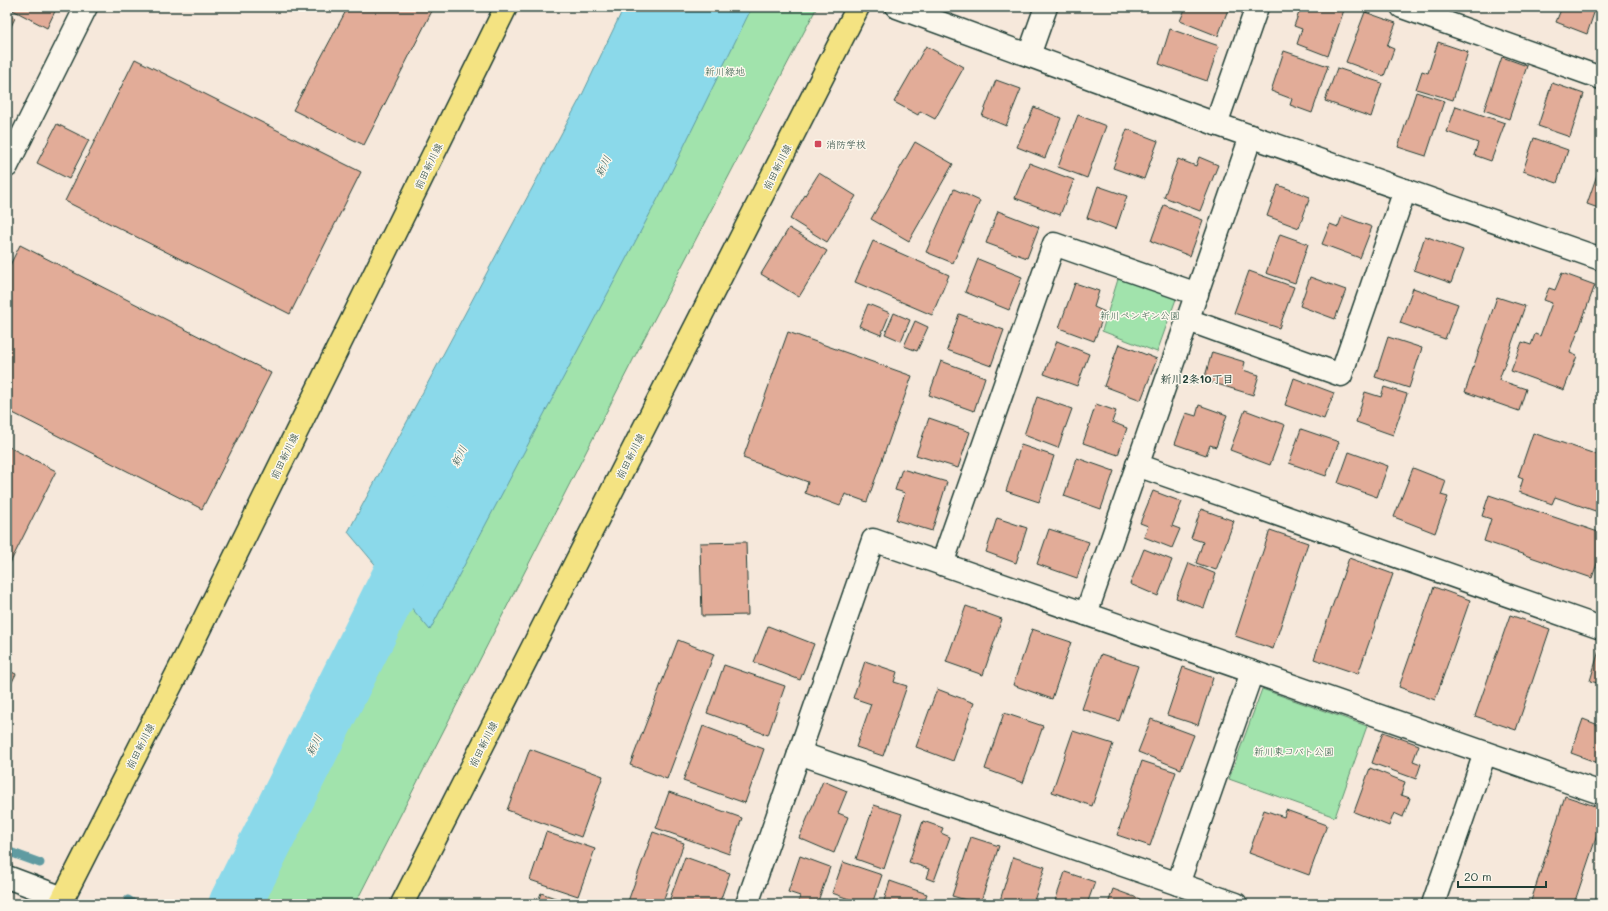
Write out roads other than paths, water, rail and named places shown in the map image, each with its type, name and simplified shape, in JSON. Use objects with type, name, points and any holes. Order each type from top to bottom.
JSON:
[{"type":"main road","name":"前田新川線","points":[[61,901],[188,652],[506,7]]},
{"type":"main road","name":"前田新川線","points":[[402,904],[858,7]]},
{"type":"street","points":[[7,166],[16,128],[86,7]]},
{"type":"street","points":[[897,7],[1216,124],[1601,259]]},
{"type":"street","points":[[1029,55],[1046,7]]},
{"type":"street","points":[[1216,124],[1257,7]]},
{"type":"street","points":[[1402,7],[1601,78]]},
{"type":"street","points":[[1086,614],[1252,136]]},
{"type":"street","points":[[1188,320],[1341,375],[1405,190]]},
{"type":"street","points":[[942,564],[1054,244],[1197,294]]},
{"type":"street","points":[[1137,465],[1601,628]]},
{"type":"street","points":[[746,904],[873,540],[1601,793]]},
{"type":"street","points":[[1178,884],[1252,672]]},
{"type":"street","points":[[799,753],[1236,904]]},
{"type":"street","points":[[1433,904],[1485,753]]},
{"type":"street","points":[[7,877],[61,901]]},
{"type":"water","points":[[624,7],[752,7],[663,189],[430,630],[348,532],[582,95]]},
{"type":"waterway","name":"新川","points":[[235,904],[426,521]]},
{"type":"waterway","points":[[7,851],[40,863]]},
{"type":"waterway","points":[[128,900],[134,904]]},
{"type":"place","name":"消防学校","points":[[818,144]]},
{"type":"district","name":"新川2条10丁目","points":[[1197,379]]},
{"type":"park label","name":"新川緑地","points":[[725,71]]},
{"type":"park label","name":"新川ペンギン公園","points":[[1140,315]]},
{"type":"park label","name":"新川東コバト公園","points":[[1294,751]]}]
